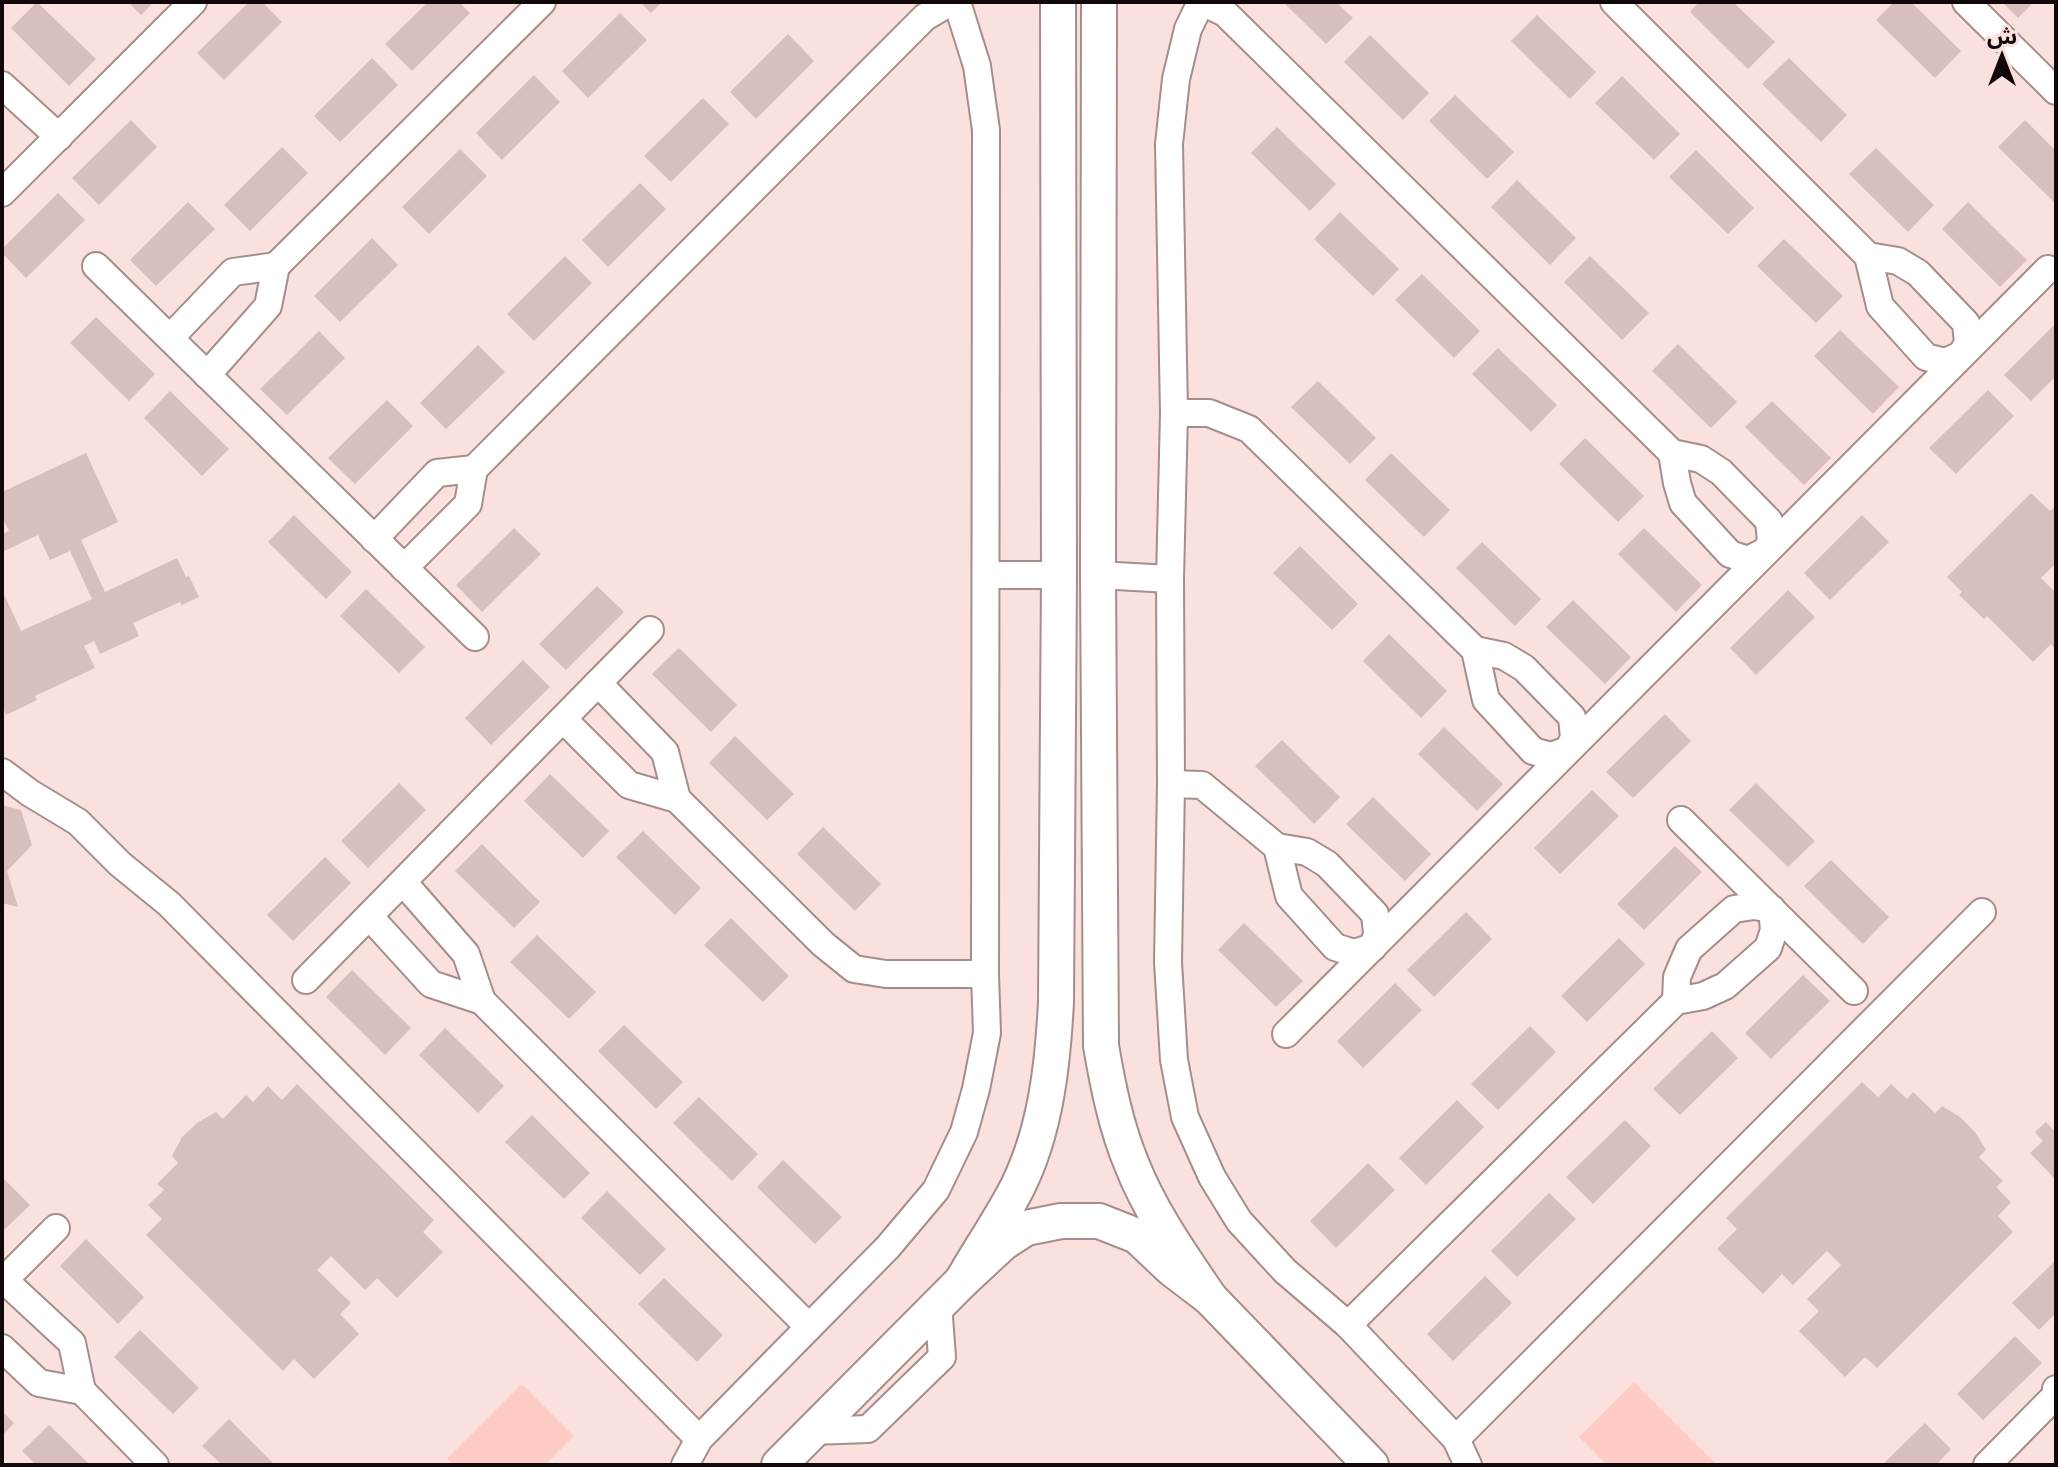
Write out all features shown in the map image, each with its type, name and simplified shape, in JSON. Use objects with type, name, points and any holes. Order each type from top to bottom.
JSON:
[{"type":"main road","points":[[1038,2],[1058,58]]},
{"type":"main road","points":[[950,1293],[1018,1185],[1045,1102],[1054,1049],[1059,575],[1058,2]]},
{"type":"main road","points":[[1099,2],[1101,1046],[1109,1091],[1131,1164],[1167,1234],[1210,1298]]},
{"type":"main road","points":[[1100,111],[1108,43],[1118,2]]},
{"type":"main road","points":[[779,1465],[1003,1243],[1026,1228],[1061,1221],[1099,1221],[1137,1236],[1172,1269],[1210,1298],[1371,1465]]},
{"type":"street","points":[[7,177],[59,137],[193,2]]},
{"type":"street","points":[[207,375],[268,306],[276,266],[542,2]]},
{"type":"street","points":[[404,568],[468,504],[474,469],[925,17],[954,2],[977,66],[986,130],[987,1033],[964,1132],[936,1190],[888,1247],[699,1439],[685,1465]]},
{"type":"street","points":[[1468,1465],[1456,1439],[1348,1325],[1285,1271],[1239,1221],[1212,1177],[1185,1117],[1174,1060],[1168,962],[1174,413],[1169,144],[1176,79],[1188,29],[1202,2],[1225,13],[1672,453],[1701,459],[1721,472],[1769,521],[1771,541],[1766,551],[1748,560],[1730,554],[1683,503],[1672,453]]},
{"type":"street","points":[[1614,2],[1868,256],[1880,306],[1926,357],[1945,362],[1961,355],[1968,343],[1966,323],[1918,273],[1898,261],[1868,256]]},
{"type":"street","points":[[1966,2],[2056,91]]},
{"type":"street","points":[[2,85],[59,137]]},
{"type":"street","points":[[96,266],[475,637]]},
{"type":"street","points":[[170,338],[233,272],[276,266]]},
{"type":"street","points":[[1286,1034],[2048,269]]},
{"type":"street","points":[[1174,413],[1209,413],[1249,429],[1475,650],[1504,656],[1524,668],[1572,717],[1574,738],[1568,750],[1551,756],[1533,751],[1486,700],[1475,650]]},
{"type":"street","points":[[374,539],[437,473],[474,469]]},
{"type":"street","points":[[987,575],[1059,575]]},
{"type":"street","points":[[1098,575],[1170,579]]},
{"type":"street","points":[[306,980],[650,630]]},
{"type":"street","points":[[598,683],[665,752],[677,799]]},
{"type":"street","points":[[563,719],[629,785],[677,799],[823,944],[854,969],[886,974],[985,974]]},
{"type":"street","points":[[2,772],[78,822],[120,864],[169,904],[699,1439]]},
{"type":"street","points":[[1171,784],[1202,785],[1277,847],[1307,852],[1327,864],[1375,914],[1377,934],[1373,947]]},
{"type":"street","points":[[1681,820],[1854,991]]},
{"type":"street","points":[[1277,847],[1289,896],[1335,947],[1354,953],[1373,947]]},
{"type":"street","points":[[403,882],[466,954],[482,1001],[809,1327]]},
{"type":"street","points":[[1676,1001],[1677,977],[1689,949],[1734,909],[1754,906],[1772,909]]},
{"type":"street","points":[[1348,1325],[1676,1001],[1703,996],[1725,986],[1768,948],[1774,930],[1772,909]]},
{"type":"street","points":[[1456,1439],[1982,912]]},
{"type":"street","points":[[369,916],[431,984],[482,1001]]},
{"type":"street","points":[[56,1228],[3,1281],[72,1343],[82,1391],[155,1465]]},
{"type":"street","points":[[2,1348],[39,1383],[82,1391]]},
{"type":"street","points":[[1987,1465],[2056,1394]]},
{"type":"shaded area","points":[[1634,1382],[1715,1463],[1713,1465],[1607,1465],[1579,1437]]},
{"type":"shaded area","points":[[522,1384],[574,1436],[545,1465],[454,1465],[447,1459]]},
{"type":"building","points":[[37,2],[96,59],[69,86],[11,28]]},
{"type":"building","points":[[128,2],[154,2],[141,15]]},
{"type":"building","points":[[249,2],[262,2],[282,22],[224,80],[197,53]]},
{"type":"building","points":[[428,2],[459,2],[470,13],[412,71],[385,44]]},
{"type":"building","points":[[640,2],[662,2],[651,13]]},
{"type":"building","points":[[1283,2],[1336,2],[1353,18],[1326,44]]},
{"type":"building","points":[[1699,2],[1733,2],[1775,42],[1748,69],[1690,12]]},
{"type":"building","points":[[1894,2],[1911,2],[1961,51],[1935,78],[1876,20]]},
{"type":"building","points":[[2002,2],[2034,2],[2018,18]]},
{"type":"building","points":[[620,13],[647,40],[588,98],[562,71]]},
{"type":"building","points":[[1537,15],[1596,72],[1570,99],[1511,41]]},
{"type":"building","points":[[788,34],[814,61],[756,119],[730,92]]},
{"type":"building","points":[[1370,35],[1429,93],[1403,120],[1344,62]]},
{"type":"building","points":[[372,58],[398,85],[340,142],[314,116]]},
{"type":"building","points":[[1789,58],[1847,115],[1821,142],[1762,84]]},
{"type":"building","points":[[534,75],[560,102],[502,160],[476,133]]},
{"type":"building","points":[[1622,76],[1680,134],[1654,160],[1595,103]]},
{"type":"building","points":[[1455,95],[1514,152],[1487,179],[1429,121]]},
{"type":"building","points":[[703,98],[729,124],[671,182],[644,156]]},
{"type":"building","points":[[131,120],[157,147],[99,205],[72,178]]},
{"type":"building","points":[[2025,120],[2056,151],[2056,204],[1998,147]]},
{"type":"building","points":[[1277,127],[1336,184],[1310,211],[1251,153]]},
{"type":"building","points":[[282,147],[308,173],[250,231],[224,205]]},
{"type":"building","points":[[1876,148],[1934,205],[1908,232],[1849,174]]},
{"type":"building","points":[[460,149],[487,176],[429,234],[402,207]]},
{"type":"building","points":[[1696,150],[1754,208],[1728,234],[1669,177]]},
{"type":"building","points":[[1517,180],[1576,238],[1550,265],[1491,207]]},
{"type":"building","points":[[640,183],[666,209],[608,267],[582,240]]},
{"type":"building","points":[[58,193],[85,220],[26,278],[2,253],[2,249]]},
{"type":"building","points":[[188,202],[215,229],[156,286],[130,260]]},
{"type":"building","points":[[1968,202],[2027,260],[2000,287],[1942,229]]},
{"type":"building","points":[[1340,212],[1399,269],[1373,296],[1314,239]]},
{"type":"building","points":[[372,238],[398,265],[340,322],[314,296]]},
{"type":"building","points":[[1784,239],[1843,296],[1816,323],[1757,266]]},
{"type":"building","points":[[565,256],[592,283],[534,341],[507,314]]},
{"type":"building","points":[[1590,256],[1649,313],[1622,340],[1564,282]]},
{"type":"building","points":[[1422,274],[1480,331],[1454,358],[1395,300]]},
{"type":"building","points":[[96,317],[155,374],[129,401],[70,343]]},
{"type":"building","points":[[2056,323],[2056,376],[2031,401],[2004,375]]},
{"type":"building","points":[[1840,330],[1899,387],[1873,414],[1814,356]]},
{"type":"building","points":[[319,331],[345,358],[287,415],[260,389]]},
{"type":"building","points":[[1678,344],[1737,402],[1711,428],[1652,371]]},
{"type":"building","points":[[478,345],[505,372],[446,429],[420,403]]},
{"type":"building","points":[[1498,348],[1557,405],[1531,432],[1472,374]]},
{"type":"building","points":[[1318,381],[1376,438],[1350,464],[1291,407]]},
{"type":"building","points":[[1988,390],[2014,416],[1956,474],[1929,448]]},
{"type":"building","points":[[170,391],[229,449],[202,476],[144,418]]},
{"type":"building","points":[[387,400],[413,426],[355,484],[328,458]]},
{"type":"building","points":[[1772,401],[1831,458],[1804,485],[1745,427]]},
{"type":"building","points":[[1585,438],[1644,496],[1618,522],[1559,464]]},
{"type":"building","points":[[86,453],[118,522],[81,540],[105,592],[177,558],[199,597],[133,623],[139,636],[100,654],[94,641],[84,646],[95,668],[35,696],[37,700],[6,715],[2,711],[2,590],[21,631],[92,599],[70,551],[50,560],[38,535],[2,552],[2,534],[9,531],[2,517],[2,492]]},
{"type":"building","points":[[1391,453],[1450,510],[1424,537],[1365,480]]},
{"type":"building","points":[[2031,493],[2050,511],[2056,506],[2056,563],[2041,578],[2056,593],[2056,650],[2051,644],[2033,662],[1987,616],[1984,619],[1959,595],[1962,592],[1947,577]]},
{"type":"building","points":[[294,515],[352,572],[326,599],[268,542]]},
{"type":"building","points":[[1862,515],[1889,542],[1830,600],[1804,573]]},
{"type":"building","points":[[514,528],[541,554],[482,612],[456,585]]},
{"type":"building","points":[[1644,528],[1702,585],[1676,612],[1618,554]]},
{"type":"building","points":[[1482,542],[1541,599],[1515,626],[1456,568]]},
{"type":"building","points":[[1300,546],[1358,604],[1332,630],[1273,573]]},
{"type":"building","points":[[597,586],[624,612],[566,670],[539,644]]},
{"type":"building","points":[[366,589],[425,647],[399,673],[340,616]]},
{"type":"building","points":[[1788,590],[1815,617],[1756,675],[1730,648]]},
{"type":"building","points":[[1573,600],[1631,657],[1605,684],[1546,627]]},
{"type":"building","points":[[1389,634],[1447,691],[1421,718],[1363,661]]},
{"type":"building","points":[[679,648],[737,705],[711,732],[652,674]]},
{"type":"building","points":[[523,660],[550,687],[491,745],[465,718]]},
{"type":"building","points":[[1665,714],[1691,741],[1633,798],[1606,772]]},
{"type":"building","points":[[1444,727],[1503,784],[1477,811],[1418,754]]},
{"type":"building","points":[[735,736],[794,794],[767,820],[709,763]]},
{"type":"building","points":[[1282,740],[1340,797],[1314,824],[1255,766]]},
{"type":"building","points":[[550,774],[609,831],[583,858],[524,801]]},
{"type":"building","points":[[399,783],[426,810],[368,868],[341,841]]},
{"type":"building","points":[[1756,783],[1815,841],[1788,867],[1729,810]]},
{"type":"building","points":[[1592,790],[1619,816],[1560,874],[1534,848]]},
{"type":"building","points":[[1373,797],[1431,854],[1405,881],[1346,824]]},
{"type":"building","points":[[2,805],[21,810],[32,845],[7,871],[18,907],[2,903]]},
{"type":"building","points":[[823,827],[881,884],[855,911],[797,854]]},
{"type":"building","points":[[643,831],[701,888],[675,915],[616,857]]},
{"type":"building","points":[[482,844],[540,902],[514,928],[455,871]]},
{"type":"building","points":[[1675,846],[1702,872],[1644,930],[1617,904]]},
{"type":"building","points":[[325,857],[351,883],[293,941],[267,915]]},
{"type":"building","points":[[1831,860],[1889,917],[1863,944],[1804,886]]},
{"type":"building","points":[[1466,912],[1492,939],[1434,997],[1407,970]]},
{"type":"building","points":[[731,918],[789,976],[763,1002],[704,945]]},
{"type":"building","points":[[1244,923],[1303,981],[1276,1007],[1218,950]]},
{"type":"building","points":[[537,935],[596,992],[569,1019],[510,962]]},
{"type":"building","points":[[1619,938],[1645,964],[1587,1022],[1561,996]]},
{"type":"building","points":[[352,970],[411,1028],[385,1055],[326,997]]},
{"type":"building","points":[[1803,975],[1830,1001],[1771,1059],[1745,1033]]},
{"type":"building","points":[[1395,983],[1422,1010],[1363,1068],[1337,1041]]},
{"type":"building","points":[[624,1025],[683,1082],[656,1109],[598,1051]]},
{"type":"building","points":[[1530,1026],[1556,1052],[1498,1110],[1471,1084]]},
{"type":"building","points":[[445,1028],[504,1086],[478,1113],[419,1055]]},
{"type":"building","points":[[1712,1031],[1738,1058],[1680,1115],[1653,1089]]},
{"type":"building","points":[[1862,1082],[1878,1097],[1891,1084],[1907,1099],[1913,1092],[1935,1113],[1942,1106],[1960,1117],[1975,1132],[1986,1150],[1979,1157],[2003,1181],[1996,1187],[2011,1202],[1998,1216],[2013,1232],[1877,1368],[1865,1357],[1845,1377],[1799,1331],[1819,1311],[1807,1299],[1841,1265],[1827,1251],[1793,1285],[1782,1274],[1763,1294],[1717,1249],[1737,1229],[1726,1218]]},
{"type":"building","points":[[297,1084],[434,1220],[423,1232],[443,1252],[397,1298],[377,1278],[365,1290],[331,1256],[317,1270],[351,1303],[340,1314],[359,1334],[314,1379],[294,1359],[283,1371],[146,1235],[162,1219],[148,1205],[164,1190],[157,1184],[178,1163],[172,1156],[182,1137],[216,1112],[223,1119],[246,1095],[253,1102],[268,1086],[282,1100]]},
{"type":"building","points":[[699,1097],[758,1154],[732,1181],[673,1123]]},
{"type":"building","points":[[1457,1100],[1484,1127],[1426,1185],[1399,1158]]},
{"type":"building","points":[[532,1115],[590,1173],[564,1199],[505,1142]]},
{"type":"building","points":[[1625,1120],[1651,1146],[1593,1204],[1566,1177]]},
{"type":"building","points":[[2046,1122],[2056,1133],[2056,1180],[2030,1153],[2043,1141],[2035,1132]]},
{"type":"building","points":[[783,1160],[842,1217],[815,1244],[757,1187]]},
{"type":"building","points":[[1368,1163],[1395,1190],[1336,1248],[1310,1221]]},
{"type":"building","points":[[2,1177],[30,1205],[2,1232]]},
{"type":"building","points":[[607,1191],[666,1249],[640,1275],[581,1218]]},
{"type":"building","points":[[1549,1193],[1576,1219],[1517,1277],[1491,1251]]},
{"type":"building","points":[[86,1239],[144,1297],[118,1324],[60,1266]]},
{"type":"building","points":[[2056,1260],[2056,1313],[2039,1330],[2012,1303]]},
{"type":"building","points":[[1485,1276],[1512,1303],[1453,1361],[1427,1334]]},
{"type":"building","points":[[664,1278],[723,1335],[697,1362],[638,1304]]},
{"type":"building","points":[[140,1330],[199,1388],[173,1414],[114,1357]]},
{"type":"building","points":[[2015,1336],[2042,1363],[1983,1420],[1957,1394]]},
{"type":"building","points":[[2,1411],[14,1423],[2,1436]]},
{"type":"building","points":[[229,1419],[275,1465],[222,1465],[202,1446]]},
{"type":"building","points":[[1925,1423],[1951,1449],[1936,1465],[1882,1465]]},
{"type":"building","points":[[49,1425],[90,1465],[36,1465],[22,1451]]}]
